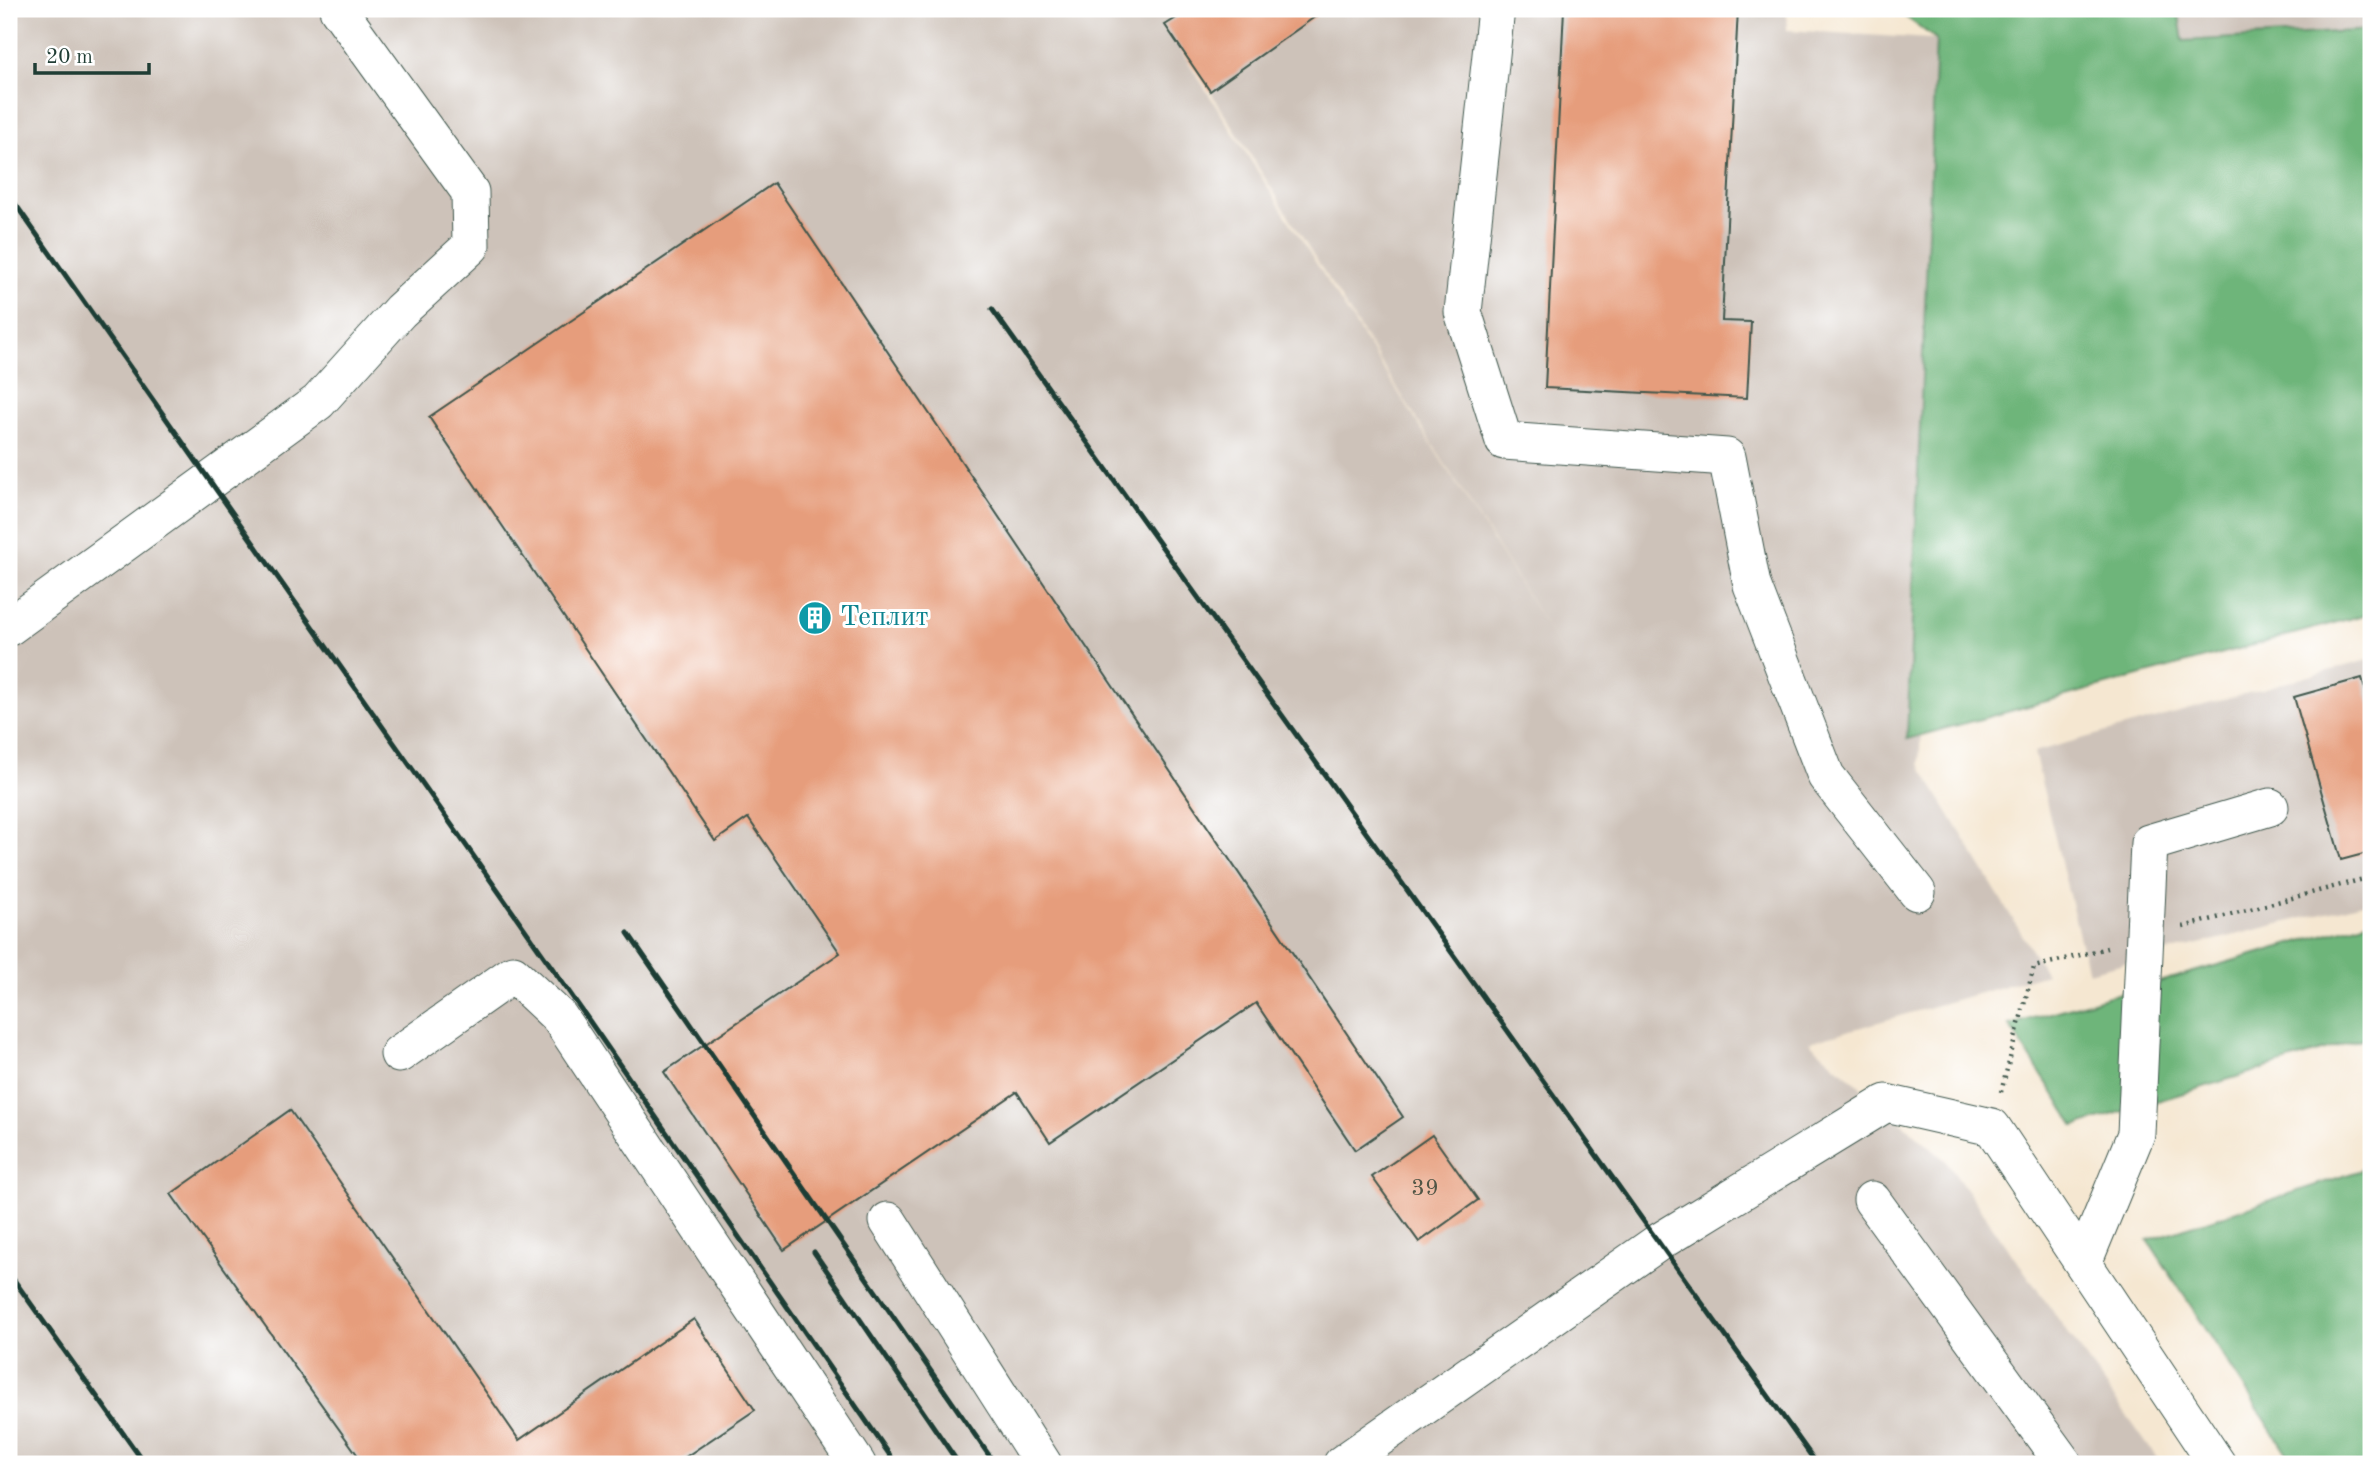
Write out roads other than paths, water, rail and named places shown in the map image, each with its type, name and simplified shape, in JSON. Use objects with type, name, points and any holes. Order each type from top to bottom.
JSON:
[{"type":"lane","points":[[9,627],[318,402],[400,311],[471,246],[470,192],[338,9]]},
{"type":"lane","points":[[1496,9],[1463,312],[1504,441],[1727,457],[1752,585],[1826,776],[1917,892]]},
{"type":"lane","points":[[2083,1263],[2136,1134],[2149,843],[2270,807]]},
{"type":"lane","points":[[399,1054],[513,974],[559,1017],[856,1464]]},
{"type":"lane","points":[[1342,1464],[1659,1242],[1886,1103],[1992,1127],[2217,1464]]},
{"type":"lane","points":[[1872,1200],[2064,1464]]},
{"type":"lane","points":[[888,1221],[1043,1464]]},
{"type":"railway","points":[[9,195],[588,1019],[896,1464]]},
{"type":"railway","points":[[992,309],[1817,1464]]},
{"type":"railway","points":[[628,933],[995,1464]]},
{"type":"railway","points":[[814,1252],[959,1464]]},
{"type":"railway","points":[[9,1273],[145,1464]]},
{"type":"place","name":"Теплит","points":[[815,618]]}]
